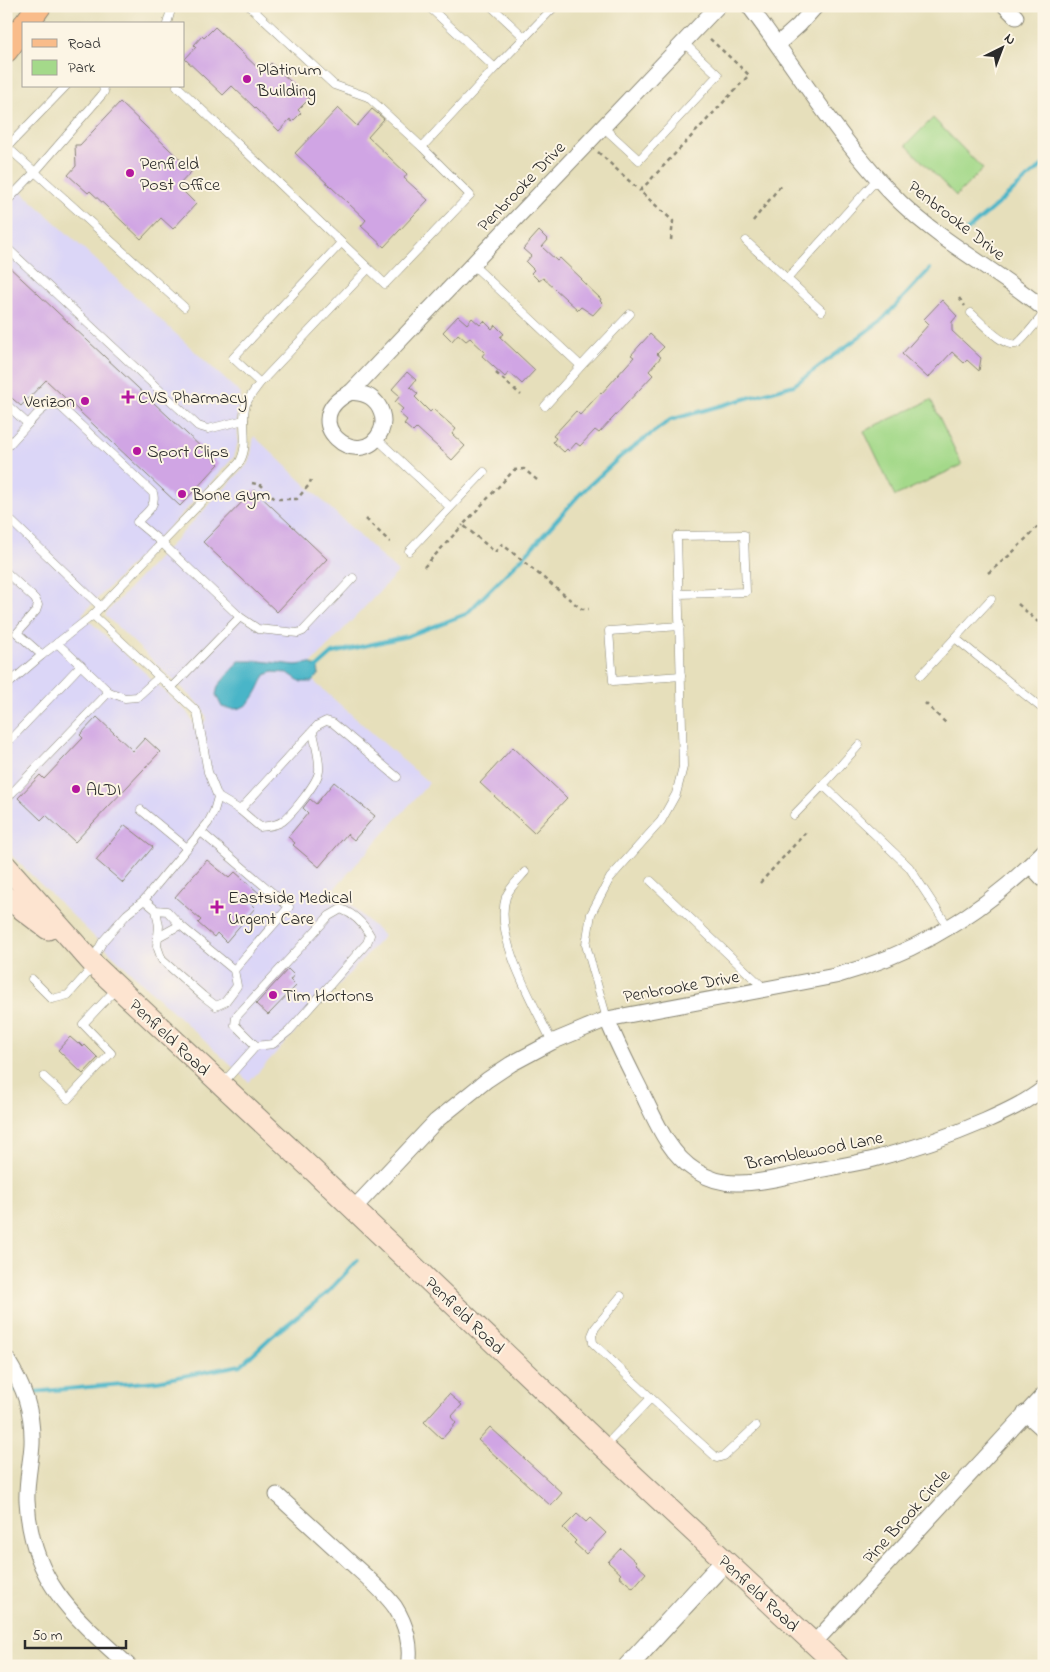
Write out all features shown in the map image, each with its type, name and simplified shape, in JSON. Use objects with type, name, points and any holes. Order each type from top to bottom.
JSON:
[{"type":"main road","points":[[27,22],[39,6]]},
{"type":"main road","points":[[6,50],[22,29]]},
{"type":"main road","name":"Penfield Road","points":[[6,866],[93,964],[117,988],[354,1208],[604,1448],[838,1666]]},
{"type":"main road","name":"Penfield Road","points":[[6,897],[93,964]]},
{"type":"street","name":"Penbrooke Drive","points":[[376,438],[369,444],[361,447],[344,445],[336,440],[328,424],[328,415],[337,400],[351,392],[718,6]]},
{"type":"street","name":"Penbrooke Drive","points":[[749,6],[845,139],[901,202],[926,225],[1044,309]]},
{"type":"street","points":[[778,44],[816,6]]},
{"type":"street","points":[[351,392],[371,397],[382,412],[381,430],[376,438]]},
{"type":"street","name":"Penbrooke Drive","points":[[354,1208],[436,1121],[487,1080],[511,1064],[552,1042],[607,1019],[766,990],[857,970],[916,946],[949,928],[981,906],[1030,865],[1044,850]]},
{"type":"street","points":[[1030,865],[1044,880]]},
{"type":"street","name":"Bramblewood Lane","points":[[607,1019],[615,1040],[658,1123],[680,1159],[696,1171],[712,1179],[736,1183],[758,1181],[872,1160],[921,1146],[995,1116],[1021,1103],[1044,1088]]},
{"type":"street","points":[[6,1358],[17,1375],[29,1406],[32,1444],[27,1499],[35,1548],[43,1570],[66,1606],[129,1666]]},
{"type":"street","name":"Pine Brook Circle","points":[[814,1643],[1044,1394]]},
{"type":"street","points":[[1025,1413],[1044,1430]]},
{"type":"street","points":[[277,1495],[380,1589],[395,1607],[405,1625],[407,1633],[410,1658],[408,1666]]},
{"type":"street","points":[[628,1666],[724,1561]]},
{"type":"lane","points":[[168,22],[172,6]]},
{"type":"lane","points":[[179,88],[385,284],[470,195],[368,97],[334,85],[249,6]]},
{"type":"lane","points":[[428,6],[495,68]]},
{"type":"lane","points":[[492,6],[524,37]]},
{"type":"lane","points":[[422,147],[555,6]]},
{"type":"lane","points":[[603,127],[638,160],[718,75],[683,42]]},
{"type":"lane","points":[[64,88],[7,146],[184,307]]},
{"type":"lane","points":[[6,202],[35,172],[101,96],[104,92],[103,88]]},
{"type":"lane","points":[[787,279],[878,178]]},
{"type":"lane","points":[[746,241],[822,311]]},
{"type":"lane","points":[[260,383],[232,358],[341,243]]},
{"type":"lane","points":[[6,247],[198,426],[208,429],[244,420]]},
{"type":"lane","points":[[472,264],[581,366]]},
{"type":"lane","points":[[6,686],[92,615],[239,463],[244,455],[246,444],[245,406],[260,383],[368,269]]},
{"type":"lane","points":[[970,313],[1004,343],[1012,346],[1018,343],[1044,314]]},
{"type":"lane","points":[[545,406],[630,314]]},
{"type":"lane","points":[[6,404],[28,424]]},
{"type":"lane","points":[[6,448],[49,404],[61,407],[153,493],[155,499],[153,506],[138,522],[240,617],[258,629],[298,633],[353,578]]},
{"type":"lane","points":[[376,438],[450,507]]},
{"type":"lane","points":[[409,551],[484,472]]},
{"type":"lane","points":[[6,516],[101,606]]},
{"type":"lane","points":[[607,1019],[586,945],[591,914],[610,878],[661,821],[676,794],[683,767],[677,536],[744,535],[746,592],[679,594]]},
{"type":"lane","points":[[6,572],[35,599],[38,605],[36,611],[17,632],[42,655]]},
{"type":"lane","points":[[921,675],[991,599]]},
{"type":"lane","points":[[92,615],[197,712],[208,772],[218,797],[240,810],[260,827],[273,826],[282,822],[317,780],[319,770],[318,756],[312,732]]},
{"type":"lane","points":[[171,688],[240,617]]},
{"type":"lane","points":[[680,626],[609,631],[613,681],[681,676]]},
{"type":"lane","points":[[955,638],[1044,710]]},
{"type":"lane","points":[[57,643],[109,692],[125,698],[137,697],[159,677]]},
{"type":"lane","points":[[6,744],[81,665]]},
{"type":"lane","points":[[6,673],[13,680]]},
{"type":"lane","points":[[6,794],[9,796],[109,692]]},
{"type":"lane","points":[[240,810],[318,725],[326,721],[333,722],[397,778]]},
{"type":"lane","points":[[794,815],[859,745]]},
{"type":"lane","points":[[823,785],[910,868],[949,928]]},
{"type":"lane","points":[[32,980],[52,999],[68,995],[93,964],[103,941],[127,914],[144,900],[201,832],[208,822],[218,797]]},
{"type":"lane","points":[[141,810],[187,848]]},
{"type":"lane","points":[[201,832],[289,907],[234,970]]},
{"type":"lane","points":[[525,872],[507,895],[504,916],[507,938],[517,969],[552,1042]]},
{"type":"lane","points":[[651,881],[766,990]]},
{"type":"lane","points":[[144,900],[156,910],[166,911],[234,970],[237,986],[225,1002],[216,1006],[162,960],[157,946],[158,926],[156,910]]},
{"type":"lane","points":[[222,1084],[256,1046],[273,1044],[288,1031],[367,943],[370,935],[350,912],[341,910],[329,916],[236,1017],[235,1025],[256,1046]]},
{"type":"lane","points":[[158,937],[180,925]]},
{"type":"lane","points":[[44,1077],[68,1099],[111,1053],[83,1024],[117,988]]},
{"type":"lane","points":[[620,1296],[595,1328],[592,1335],[593,1343],[717,1458],[724,1456],[756,1426]]},
{"type":"lane","points":[[604,1448],[651,1398]]},
{"type":"path","points":[[640,191],[749,75],[706,36]]},
{"type":"path","points":[[597,151],[673,221],[671,240]]},
{"type":"path","points":[[753,221],[781,185]]},
{"type":"path","points":[[496,372],[521,395]]},
{"type":"path","points":[[424,567],[514,470],[524,469],[537,480]]},
{"type":"path","points":[[252,483],[261,484],[275,499],[298,499],[311,480]]},
{"type":"path","points":[[366,519],[390,542]]},
{"type":"path","points":[[988,573],[1010,555],[1044,520]]},
{"type":"path","points":[[463,525],[495,552],[502,544],[579,607],[589,609]]},
{"type":"path","points":[[1018,604],[1038,622]]},
{"type":"path","points":[[925,703],[948,724]]},
{"type":"path","points":[[760,883],[807,832]]},
{"type":"shaded area","points":[[6,177],[241,394],[237,413],[238,441],[234,457],[182,514],[82,614],[186,711],[196,730],[207,719],[202,707],[106,616],[106,613],[245,467],[250,461],[254,436],[398,572],[303,672],[429,783],[334,889],[384,936],[249,1082],[120,962],[6,850]]},
{"type":"green space","points":[[933,118],[983,169],[956,196],[906,145]]},
{"type":"green space","points":[[931,400],[962,465],[895,496],[864,431]]},
{"type":"water","points":[[239,661],[296,665],[310,663],[318,668],[319,674],[312,682],[301,682],[288,673],[273,672],[265,675],[258,690],[245,706],[231,709],[222,707],[216,695],[218,686]]},
{"type":"building","name":"Platinum Building","points":[[215,27],[262,72],[271,63],[309,99],[298,110],[301,113],[292,122],[290,119],[279,131],[232,86],[223,95],[185,59],[196,47],[194,45],[202,36],[204,38]]},
{"type":"building","name":"Penfield Post Office","points":[[120,102],[192,171],[178,186],[196,204],[173,229],[161,218],[141,239],[90,191],[88,193],[68,175],[76,166],[75,145],[80,145]]},
{"type":"building","points":[[338,108],[357,126],[372,109],[384,119],[368,137],[407,174],[404,178],[428,200],[384,247],[361,226],[366,220],[295,153]]},
{"type":"building","points":[[539,231],[548,240],[542,247],[557,261],[560,258],[601,299],[600,301],[603,304],[593,315],[581,307],[578,310],[543,278],[539,281],[531,273],[534,270],[526,262],[531,256],[523,249]]},
{"type":"building","points":[[6,264],[219,464],[180,506],[46,380],[21,406],[6,393]]},
{"type":"building","points":[[942,300],[957,316],[952,322],[952,331],[981,358],[979,371],[967,360],[964,363],[952,352],[928,378],[902,354],[929,324],[924,319]]},
{"type":"building","points":[[458,316],[467,324],[472,318],[480,325],[484,321],[492,329],[495,325],[504,334],[500,337],[535,370],[522,384],[509,372],[505,377],[482,356],[485,352],[470,338],[466,341],[458,334],[452,341],[443,332]]},
{"type":"building","points":[[650,334],[664,347],[657,354],[661,357],[649,371],[653,375],[599,433],[595,430],[580,446],[576,443],[569,451],[567,449],[564,452],[553,442],[556,438],[553,436],[576,411],[580,415],[601,394],[634,357],[631,355]]},
{"type":"building","points":[[407,372],[416,380],[410,387],[418,394],[415,397],[430,412],[433,409],[456,429],[452,434],[465,446],[452,460],[417,428],[413,432],[404,424],[407,420],[399,413],[403,409],[395,402],[400,396],[392,389]]},
{"type":"building","points":[[254,490],[327,559],[277,612],[203,542]]},
{"type":"building","name":"ALDI","points":[[97,717],[133,751],[145,738],[160,752],[75,842],[46,815],[41,820],[18,798],[40,775],[44,779],[83,738],[80,735]]},
{"type":"building","points":[[513,747],[567,798],[534,833],[480,783]]},
{"type":"building","points":[[334,782],[375,816],[354,840],[347,834],[319,867],[293,845],[295,843],[288,837],[308,813],[303,808],[310,799],[316,804]]},
{"type":"building","points":[[125,825],[153,847],[123,883],[96,860]]},
{"type":"building","points":[[207,860],[229,878],[235,872],[259,893],[250,903],[255,908],[226,942],[217,933],[214,937],[198,923],[201,920],[175,897]]},
{"type":"building","points":[[288,969],[294,975],[290,980],[296,986],[268,1015],[256,1004]]},
{"type":"building","points":[[70,1037],[83,1047],[85,1045],[98,1058],[83,1074],[58,1050]]},
{"type":"building","points":[[449,1394],[462,1405],[451,1417],[456,1423],[442,1439],[424,1422]]},
{"type":"building","points":[[490,1427],[562,1493],[551,1506],[478,1440]]},
{"type":"building","points":[[577,1514],[586,1522],[590,1518],[606,1533],[586,1554],[574,1543],[576,1541],[563,1528]]},
{"type":"building","points":[[621,1548],[646,1573],[633,1588],[619,1576],[621,1574],[608,1562]]},
{"type":"waterway","points":[[964,233],[1044,164]]},
{"type":"waterway","points":[[314,670],[333,653],[408,636],[466,614],[529,551],[580,494],[620,457],[670,420],[794,385],[882,320],[930,269]]},
{"type":"waterway","points":[[32,1392],[157,1381],[241,1365],[271,1337],[326,1294],[358,1260]]},
{"type":"waterway","points":[[6,1392],[15,1390]]},
{"type":"place","name":"Platinum Building","points":[[247,79]]},
{"type":"place","name":"Penfield Post Office","points":[[130,173]]},
{"type":"place","name":"CVS Pharmacy","points":[[128,397]]},
{"type":"place","name":"Verizon","points":[[85,401]]},
{"type":"place","name":"Sport Clips","points":[[137,451]]},
{"type":"place","name":"Bone Gym","points":[[182,494]]},
{"type":"place","name":"ALDI","points":[[76,789]]},
{"type":"place","name":"Eastside Medical Urgent Care","points":[[217,907]]},
{"type":"place","name":"Tim Hortons","points":[[273,995]]}]
